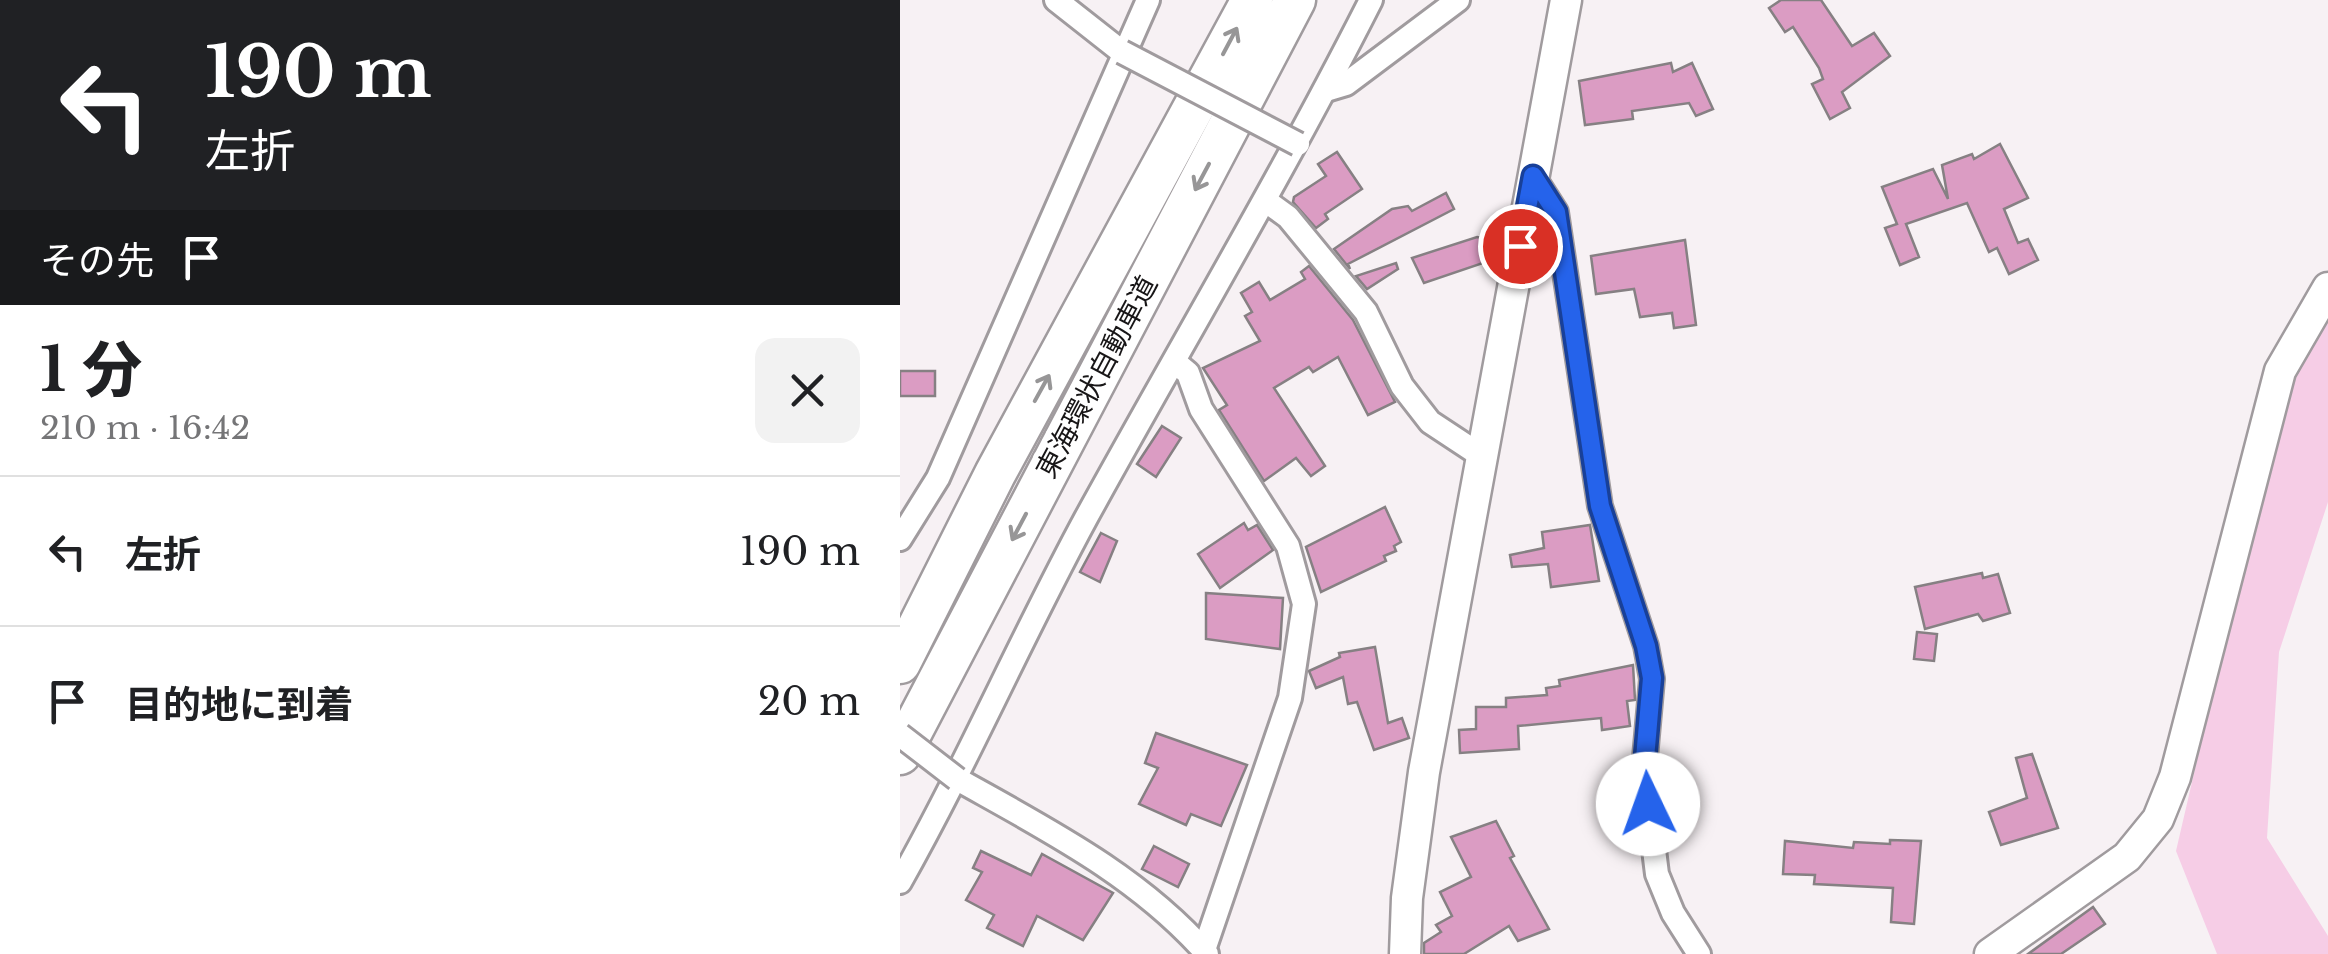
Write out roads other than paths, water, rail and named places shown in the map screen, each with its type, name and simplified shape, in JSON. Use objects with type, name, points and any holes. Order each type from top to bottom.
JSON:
[{"type":"highway","name":"東海環状自動車道","points":[[900,663],[995,474],[1252,0]]},
{"type":"highway","name":"東海環状自動車道","points":[[900,754],[1295,0]]},
{"type":"street","points":[[1056,0],[1122,52],[1298,144]]},
{"type":"street","points":[[900,539],[938,478],[1148,0]]},
{"type":"street","points":[[900,882],[957,779],[1086,520],[1298,144],[1371,0]]},
{"type":"street","points":[[1326,90],[1346,84],[1458,0]]},
{"type":"street","points":[[1405,954],[1407,898],[1424,772],[1566,0]]},
{"type":"street","points":[[1533,176],[1556,212],[1600,506],[1646,646],[1652,678],[1644,770],[1657,874],[1673,913],[1699,954]]},
{"type":"street","points":[[1266,200],[1288,217],[1357,300],[1402,386],[1430,422],[1480,455]]},
{"type":"street","points":[[1990,954],[2126,857],[2158,819],[2174,777],[2280,370],[2328,288]]},
{"type":"street","points":[[900,735],[957,779],[1091,854],[1206,952],[1290,698],[1304,604],[1288,546],[1201,409],[1188,373],[1176,363]]}]
